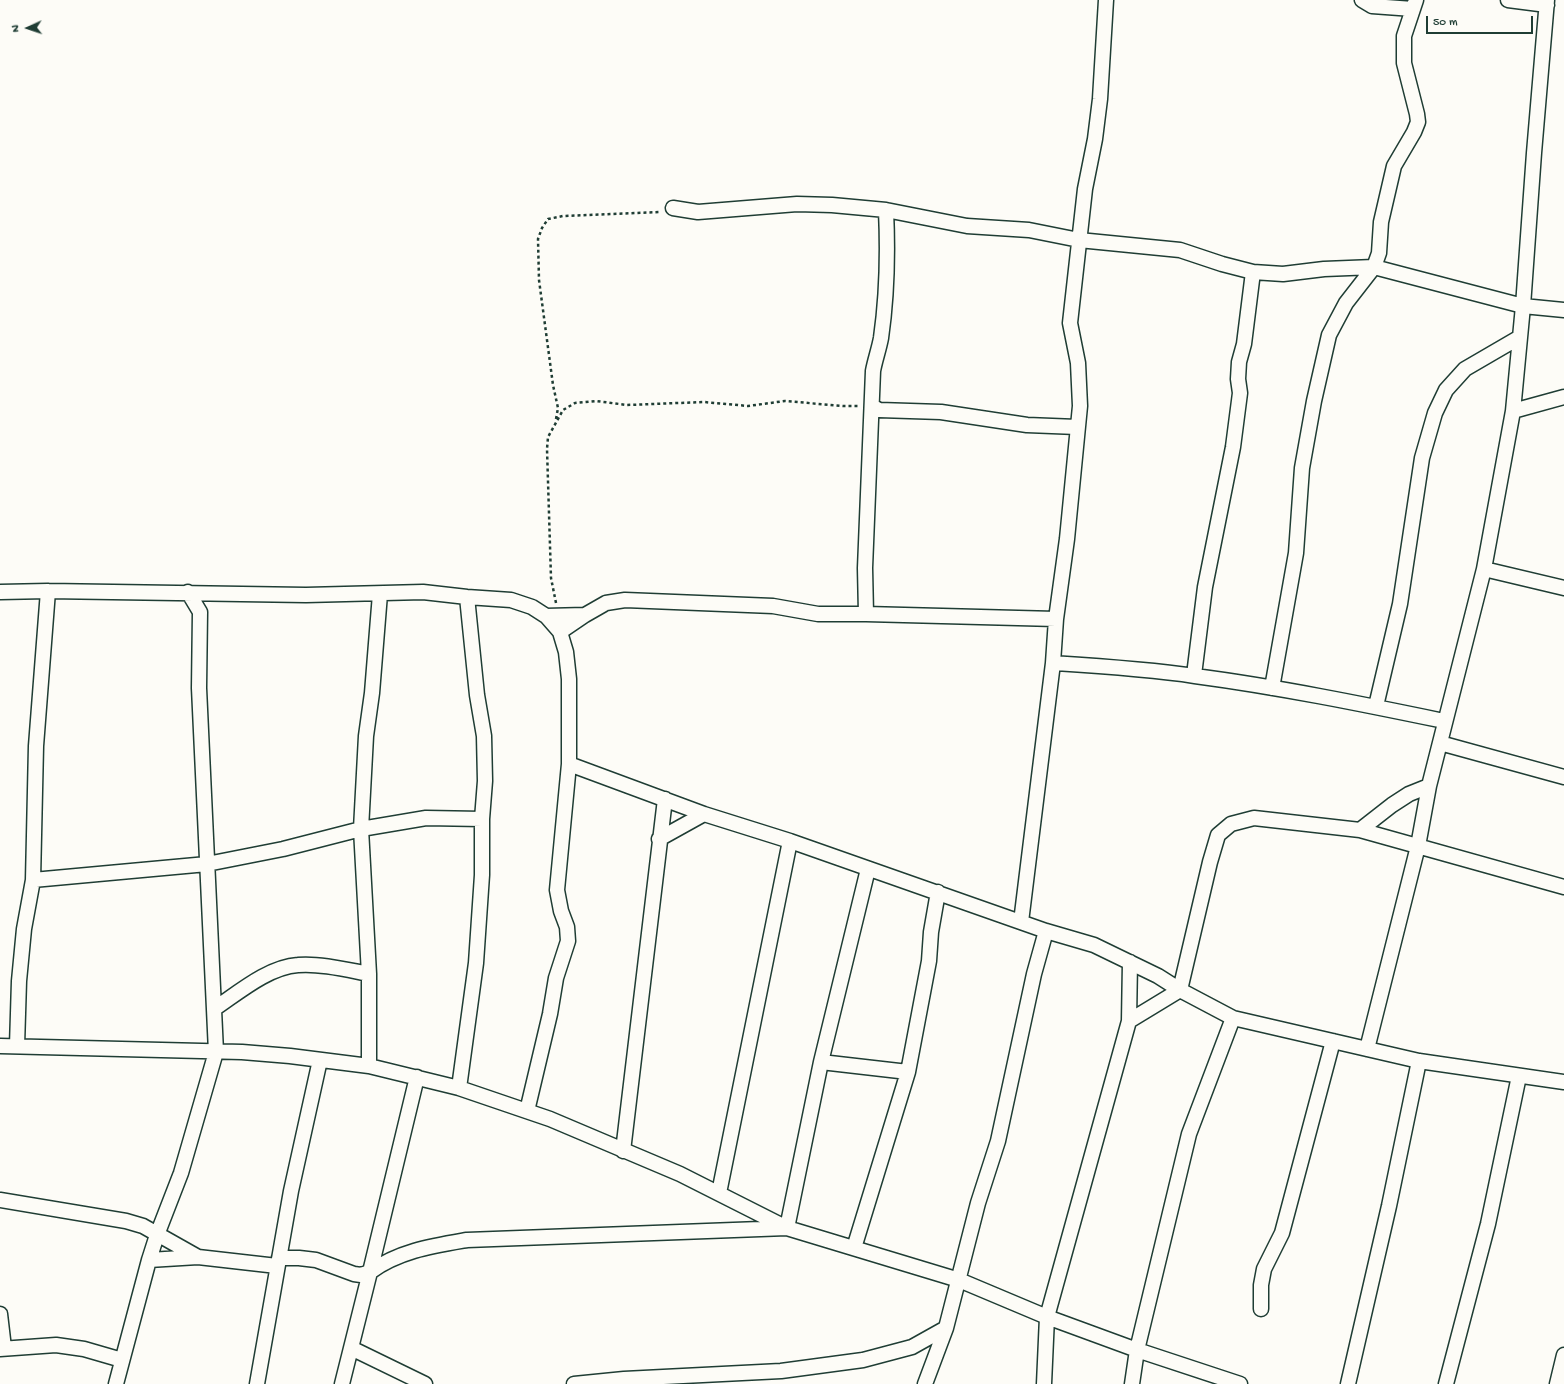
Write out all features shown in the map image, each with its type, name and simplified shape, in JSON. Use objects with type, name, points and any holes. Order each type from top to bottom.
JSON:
[{"type":"street","points":[[1020,922],[1053,663],[1056,619],[1067,540],[1080,406],[1078,363],[1070,323],[1085,188],[1095,140],[1100,99],[1106,0]]},
{"type":"street","points":[[1272,688],[1296,553],[1302,468],[1314,401],[1329,335],[1346,303],[1374,267],[1379,253],[1381,222],[1394,166],[1414,132],[1418,122],[1404,63],[1404,36],[1414,5],[1372,6],[1362,0]]},
{"type":"street","points":[[1367,1049],[1418,846],[1428,786],[1484,569],[1513,411],[1523,306],[1547,2],[1508,0]]},
{"type":"street","points":[[673,208],[698,212],[797,204],[832,205],[886,210],[967,226],[1029,230],[1079,240],[1180,250],[1222,264],[1254,272],[1283,274],[1324,269],[1374,267],[1523,306],[1564,310]]},
{"type":"street","points":[[866,614],[865,568],[873,371],[881,340],[886,286],[888,248],[886,210]]},
{"type":"street","points":[[1194,676],[1205,587],[1233,447],[1240,393],[1238,379],[1239,367],[1244,344],[1254,272]]},
{"type":"street","points":[[1376,706],[1400,604],[1422,458],[1434,413],[1446,390],[1465,370],[1520,337]]},
{"type":"street","points":[[1513,411],[1564,397]]},
{"type":"street","points":[[872,406],[879,410],[942,412],[1026,426],[1043,425],[1077,427]]},
{"type":"street","points":[[1484,569],[1564,588]]},
{"type":"street","points":[[17,1046],[19,981],[24,929],[33,880],[36,746],[48,591]]},
{"type":"street","points":[[0,592],[188,592],[306,595],[423,592],[467,598],[511,600],[552,616],[585,615]]},
{"type":"street","points":[[116,1384],[149,1260],[157,1235],[181,1174],[216,1052],[199,688],[200,612],[188,592]]},
{"type":"street","points":[[200,612],[218,593]]},
{"type":"street","points":[[370,1066],[369,974],[361,829],[366,736],[372,693],[380,594]]},
{"type":"street","points":[[458,1088],[476,963],[482,875],[482,819],[485,781],[484,736],[477,695],[467,598]]},
{"type":"street","points":[[560,632],[606,603],[625,600],[773,606],[818,614],[1056,619]]},
{"type":"street","points":[[527,1111],[550,1014],[556,978],[568,940],[567,927],[561,911],[557,890],[569,764],[569,679],[566,652],[560,632],[552,616]]},
{"type":"street","points":[[1053,663],[1128,668],[1194,676],[1376,706],[1444,721]]},
{"type":"street","points":[[1440,743],[1564,777]]},
{"type":"street","points":[[569,764],[704,814],[790,841],[1046,931],[1094,945],[1130,962],[1233,1018],[1419,1060],[1564,1082]]},
{"type":"street","points":[[1360,830],[1408,794],[1428,786]]},
{"type":"street","points":[[623,1150],[659,839],[665,799]]},
{"type":"street","points":[[659,839],[704,814]]},
{"type":"street","points":[[33,880],[207,864],[283,849],[361,829],[426,818],[482,819]]},
{"type":"street","points":[[1129,1021],[1180,990],[1210,862],[1218,835],[1232,824],[1254,818],[1360,830],[1564,886]]},
{"type":"street","points":[[719,1193],[790,841]]},
{"type":"street","points":[[787,1228],[821,1062],[868,868]]},
{"type":"street","points":[[854,1248],[908,1072],[930,961],[932,932],[938,892]]},
{"type":"street","points":[[926,1384],[946,1328],[978,1203],[998,1141],[1034,974],[1046,931]]},
{"type":"street","points":[[1044,1384],[1047,1317],[1129,1021],[1130,962]]},
{"type":"street","points":[[214,1009],[256,981],[281,968],[298,964],[325,966],[369,974]]},
{"type":"street","points":[[1132,1384],[1136,1350],[1189,1134],[1233,1018]]},
{"type":"street","points":[[1261,1309],[1261,1286],[1264,1269],[1282,1233],[1333,1041]]},
{"type":"street","points":[[0,1046],[283,1055],[370,1066],[458,1088],[550,1119],[680,1174],[787,1228],[959,1280],[1047,1317],[1136,1350],[1240,1384]]},
{"type":"street","points":[[257,1384],[290,1191],[320,1060]]},
{"type":"street","points":[[1348,1384],[1389,1206],[1419,1060]]},
{"type":"street","points":[[821,1062],[908,1072]]},
{"type":"street","points":[[1446,1384],[1488,1224],[1519,1076]]},
{"type":"street","points":[[342,1384],[417,1077]]},
{"type":"street","points":[[0,1200],[126,1221],[143,1226],[198,1257]]},
{"type":"street","points":[[149,1260],[198,1257],[278,1262],[299,1258],[316,1260],[354,1274],[361,1275],[370,1272],[382,1263],[394,1257],[428,1247],[467,1240],[787,1228]]},
{"type":"street","points":[[0,1314],[2,1348],[56,1345],[84,1349],[122,1360]]},
{"type":"street","points":[[574,1384],[624,1379],[781,1371],[863,1360],[912,1347],[946,1328]]},
{"type":"street","points":[[351,1348],[425,1384]]},
{"type":"street","points":[[1557,1384],[1564,1355]]},
{"type":"path","points":[[556,421],[558,408],[553,385],[539,280],[538,239],[542,228],[548,220],[563,216],[658,213],[673,208]]},
{"type":"path","points":[[552,616],[547,449],[548,437],[562,410],[575,403],[596,401],[627,405],[704,402],[748,406],[785,401],[798,401],[843,406],[872,406]]}]
